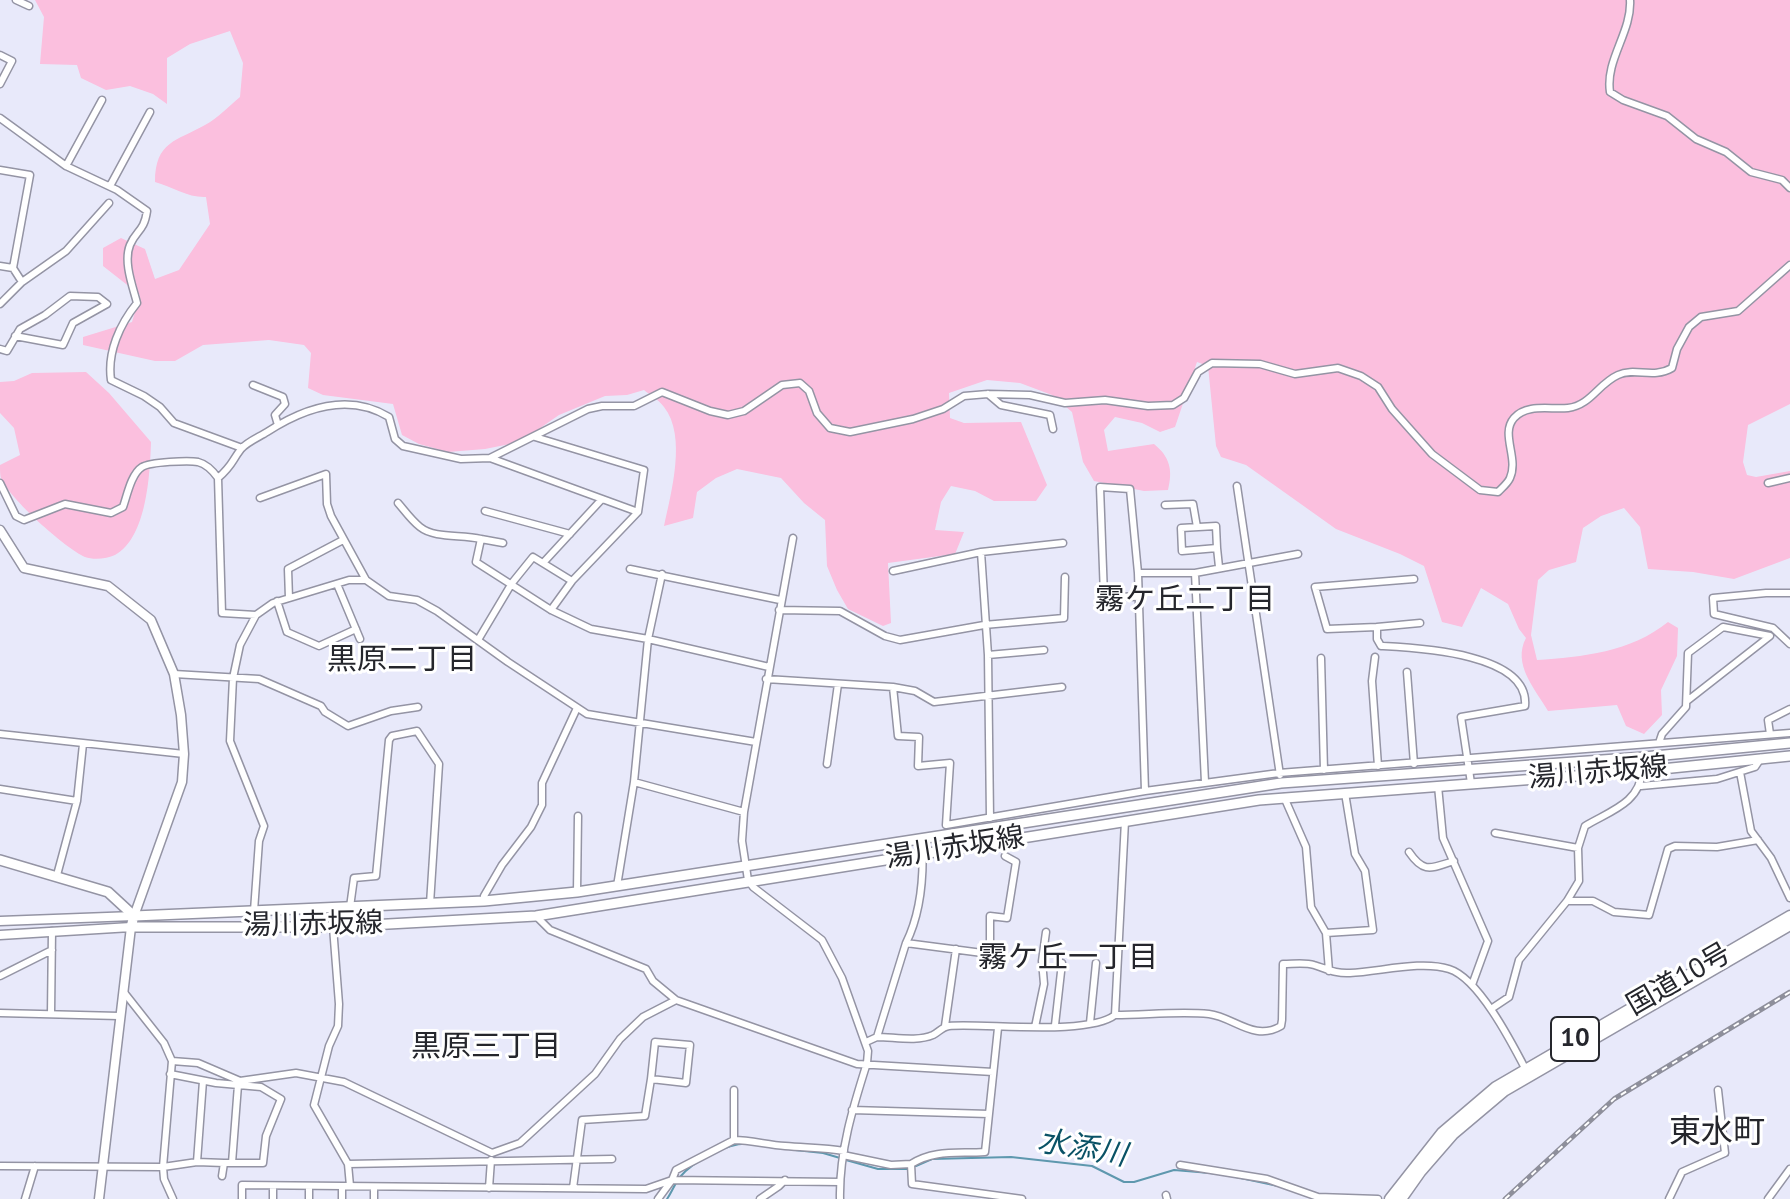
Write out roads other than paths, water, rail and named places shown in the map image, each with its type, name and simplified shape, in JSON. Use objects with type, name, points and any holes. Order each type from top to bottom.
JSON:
[{"type":"highway","name":"国道10号","points":[[1401,1199],[1427,1163],[1461,1126],[1526,1072],[1790,916]]},
{"type":"highway","name":"国道10号","points":[[1390,1199],[1431,1145],[1485,1094],[1790,925]]},
{"type":"main road","name":"湯川赤坂線","points":[[134,916],[430,904],[577,892],[1280,778],[1644,757],[1790,743]]},
{"type":"main road","name":"湯川赤坂線","points":[[131,927],[333,927],[536,916],[1284,797],[1642,771],[1790,756]]},
{"type":"main road","points":[[0,860],[108,892],[134,916],[131,927]]},
{"type":"street","points":[[16,0],[29,6]]},
{"type":"street","points":[[1630,0],[1623,39],[1608,78],[1610,92],[1667,116],[1696,139],[1726,152],[1751,172],[1782,180],[1790,188]]},
{"type":"street","points":[[0,55],[12,61],[0,84]]},
{"type":"street","points":[[66,166],[102,100]]},
{"type":"street","points":[[110,186],[150,112]]},
{"type":"street","points":[[0,118],[66,166],[110,186],[147,211],[145,226],[130,245],[129,266],[137,303],[122,322],[109,368],[111,380],[160,407],[174,423],[242,448]]},
{"type":"street","points":[[0,170],[30,175],[13,268],[22,282]]},
{"type":"street","points":[[0,304],[22,282],[66,251],[109,203]]},
{"type":"street","points":[[490,458],[588,409],[634,406],[662,392],[728,415],[744,411],[782,385],[800,383],[809,391],[817,413],[830,428],[850,432],[913,419],[943,409],[964,396],[1030,395],[1065,403],[1105,400],[1148,406],[1173,405],[1184,398],[1198,372],[1212,363],[1260,364],[1295,374],[1338,368],[1361,376],[1378,387],[1392,409],[1432,454],[1480,490],[1498,492],[1510,478],[1513,460],[1508,431],[1515,418],[1528,409],[1570,408],[1587,402],[1608,380],[1622,373],[1661,374],[1672,368],[1677,349],[1689,327],[1701,317],[1738,311],[1790,265]]},
{"type":"street","points":[[0,266],[13,268]]},
{"type":"street","points":[[0,349],[7,351],[15,336],[20,329],[70,296],[98,297],[107,304],[73,323],[63,345],[15,336]]},
{"type":"street","points":[[253,385],[283,397],[285,404],[275,415],[278,425]]},
{"type":"street","points":[[988,394],[1001,405],[1050,415],[1053,429]]},
{"type":"street","points":[[218,478],[234,464],[242,448],[292,415],[349,403],[389,417],[395,439],[403,446],[443,457],[490,458],[638,512]]},
{"type":"street","points":[[535,437],[644,470],[638,512],[572,581],[551,610]]},
{"type":"street","points":[[0,483],[16,516],[24,520],[65,504],[111,513],[123,507],[135,475],[142,467],[200,462],[213,470],[218,478],[222,613],[256,615]]},
{"type":"street","points":[[260,498],[326,474],[327,504],[343,540],[366,580],[389,596],[417,600],[587,714],[756,742]]},
{"type":"street","points":[[1768,483],[1790,478]]},
{"type":"street","points":[[1237,486],[1280,778]]},
{"type":"street","points":[[1139,597],[1104,596],[1100,487],[1130,489],[1138,573],[1139,597],[1145,791]]},
{"type":"street","points":[[543,563],[602,499]]},
{"type":"street","points":[[398,503],[421,529],[441,535],[464,534],[503,543]]},
{"type":"street","points":[[1165,505],[1193,504],[1197,527]]},
{"type":"street","points":[[485,511],[570,534]]},
{"type":"street","points":[[1217,548],[1182,551],[1181,528],[1216,526],[1219,567]]},
{"type":"street","points":[[0,921],[134,916],[182,782],[184,754],[174,674],[151,620],[108,586],[24,568],[1,535]]},
{"type":"street","points":[[793,538],[766,679],[742,841],[748,880],[753,887],[822,940],[842,978],[866,1042],[867,1063],[843,1153],[840,1199]]},
{"type":"street","points":[[481,539],[476,562],[551,610],[591,629],[769,667]]},
{"type":"street","points":[[289,598],[288,569],[343,540]]},
{"type":"street","points":[[893,571],[981,552],[1063,543]]},
{"type":"street","points":[[981,552],[988,655],[990,818]]},
{"type":"street","points":[[1138,573],[1195,573],[1298,554]]},
{"type":"street","points":[[478,640],[512,583],[533,557],[572,581]]},
{"type":"street","points":[[630,569],[780,600]]},
{"type":"street","points":[[1195,573],[1205,782]]},
{"type":"street","points":[[617,886],[634,782],[648,639],[662,574]]},
{"type":"street","points":[[779,610],[840,611],[885,636],[900,640],[984,625],[1064,618],[1065,577]]},
{"type":"street","points":[[1414,579],[1315,587],[1327,629],[1420,623]]},
{"type":"street","points":[[254,911],[259,841],[264,826],[230,741],[233,678],[240,645],[256,615],[277,601],[349,580],[366,580]]},
{"type":"street","points":[[337,584],[360,639]]},
{"type":"street","points":[[1790,593],[1713,598],[1714,614],[1773,628],[1790,644]]},
{"type":"street","points":[[277,601],[287,632],[319,646],[356,629]]},
{"type":"street","points":[[1377,627],[1377,639],[1381,646],[1450,653],[1492,664],[1513,676],[1526,696],[1525,706],[1461,717],[1471,783]]},
{"type":"street","points":[[1659,743],[1662,734],[1686,707],[1688,653],[1723,627],[1770,636],[1687,701]]},
{"type":"street","points":[[988,655],[1044,650]]},
{"type":"street","points":[[1375,657],[1372,681],[1378,766]]},
{"type":"street","points":[[1321,658],[1324,770]]},
{"type":"street","points":[[1407,672],[1414,764]]},
{"type":"street","points":[[174,674],[259,679],[321,706],[325,712],[348,726],[391,711],[418,707]]},
{"type":"street","points":[[766,679],[893,687],[915,691],[934,702],[1062,687]]},
{"type":"street","points":[[827,764],[838,684]]},
{"type":"street","points":[[893,687],[898,736],[919,737],[918,766],[950,763],[946,825],[1205,782],[1280,778],[1324,770],[1378,766],[1467,765],[1659,743],[1790,733]]},
{"type":"street","points":[[484,901],[492,882],[537,816],[542,805],[542,783],[577,708]]},
{"type":"street","points":[[1770,734],[1768,720],[1790,709]]},
{"type":"street","points":[[350,907],[354,878],[376,876],[389,740],[392,736],[417,731],[439,764],[430,904]]},
{"type":"street","points":[[0,734],[184,754]]},
{"type":"street","points":[[57,875],[77,801],[83,744]]},
{"type":"street","points":[[1641,786],[1717,779],[1755,767],[1761,758]]},
{"type":"street","points":[[1491,1009],[1509,997],[1519,960],[1567,901],[1579,881],[1578,848],[1585,826],[1633,797],[1641,786],[1642,771]]},
{"type":"street","points":[[1740,772],[1751,831],[1771,858],[1790,898]]},
{"type":"street","points":[[634,782],[744,812]]},
{"type":"street","points":[[1438,786],[1443,838],[1488,941],[1472,985]]},
{"type":"street","points":[[0,789],[77,801]]},
{"type":"street","points":[[1326,933],[1373,930],[1365,871],[1355,854],[1345,793]]},
{"type":"street","points":[[1284,797],[1306,847],[1311,907],[1326,933],[1329,971]]},
{"type":"street","points":[[577,892],[578,816]]},
{"type":"street","points":[[1115,1015],[1125,821]]},
{"type":"street","points":[[1495,833],[1578,848]]},
{"type":"street","points":[[877,1037],[913,928],[922,882],[922,838]]},
{"type":"street","points":[[1567,901],[1593,901],[1614,912],[1649,915],[1668,849],[1675,846],[1717,847],[1758,840]]},
{"type":"street","points":[[1409,852],[1417,864],[1430,869],[1454,861]]},
{"type":"street","points":[[906,943],[990,954],[990,916],[1007,918],[1016,862],[1005,856]]},
{"type":"street","points":[[536,916],[550,930],[646,969],[653,981],[676,1000],[857,1064],[993,1072]]},
{"type":"street","points":[[0,935],[131,927],[99,1199]]},
{"type":"street","points":[[333,927],[338,1026],[329,1046],[314,1105],[348,1164],[342,1199]]},
{"type":"street","points":[[51,1014],[52,931]]},
{"type":"street","points":[[1035,1027],[1044,984],[1042,961],[1046,932]]},
{"type":"street","points":[[945,1026],[956,949]]},
{"type":"street","points":[[0,976],[52,950]]},
{"type":"street","points":[[1055,1025],[1062,963]]},
{"type":"street","points":[[1090,1023],[1096,963]]},
{"type":"street","points":[[866,1042],[877,1037],[916,1038],[932,1035],[945,1026],[1035,1027],[1090,1023],[1115,1015],[1212,1014],[1248,1030],[1272,1030],[1281,1026],[1283,964],[1311,963],[1329,971],[1347,973],[1403,967],[1451,969],[1472,985],[1491,1009],[1526,1072]]},
{"type":"street","points":[[123,991],[164,1043],[172,1061],[163,1167],[164,1179],[173,1199]]},
{"type":"street","points":[[172,1061],[198,1063],[240,1081],[296,1073],[344,1082],[492,1153],[520,1143],[595,1074],[620,1039],[643,1017],[676,1000]]},
{"type":"street","points":[[0,1013],[119,1016]]},
{"type":"street","points":[[658,1199],[676,1170],[734,1140],[756,1140],[785,1146],[820,1146],[891,1165],[911,1164],[925,1155],[946,1152],[985,1152],[998,1028]]},
{"type":"street","points":[[573,1188],[582,1120],[645,1116],[655,1042],[690,1045],[686,1083],[651,1079]]},
{"type":"street","points":[[0,1166],[163,1167],[197,1162],[263,1163],[266,1136],[281,1099],[261,1087],[170,1074]]},
{"type":"street","points":[[197,1162],[203,1081]]},
{"type":"street","points":[[222,1176],[228,1163],[238,1085]]},
{"type":"street","points":[[734,1090],[734,1140]]},
{"type":"street","points":[[1669,1199],[1682,1172],[1725,1153],[1718,1090]]},
{"type":"street","points":[[852,1110],[989,1114]]},
{"type":"street","points":[[489,1188],[492,1153]]},
{"type":"street","points":[[348,1164],[612,1159]]},
{"type":"street","points":[[911,1164],[912,1184],[1022,1199]]},
{"type":"street","points":[[1180,1165],[1267,1179],[1317,1198],[1378,1199]]},
{"type":"street","points":[[25,1199],[35,1166]]},
{"type":"street","points":[[1768,1199],[1790,1169]]},
{"type":"street","points":[[242,1199],[242,1185],[646,1189],[672,1180],[840,1182]]},
{"type":"street","points":[[760,1199],[785,1180]]},
{"type":"street","points":[[273,1186],[273,1199]]},
{"type":"street","points":[[309,1187],[309,1199]]},
{"type":"street","points":[[374,1187],[374,1199]]},
{"type":"street","points":[[409,1187],[409,1199]]},
{"type":"street","points":[[444,1188],[444,1199]]},
{"type":"street","points":[[479,1188],[479,1199]]},
{"type":"street","points":[[514,1188],[514,1199]]},
{"type":"street","points":[[549,1188],[549,1199]]},
{"type":"street","points":[[587,1188],[587,1199]]},
{"type":"street","points":[[619,1189],[619,1199]]},
{"type":"waterway","name":"水添川","points":[[667,1199],[680,1177],[693,1165],[722,1149],[749,1144]]},
{"type":"waterway","name":"水添川","points":[[795,1150],[840,1158]]},
{"type":"waterway","name":"水添川","points":[[916,1166],[932,1159],[1011,1157],[1092,1166],[1124,1182],[1174,1170],[1222,1174],[1278,1186]]},
{"type":"waterway","name":"水添川","points":[[846,1160],[878,1169],[908,1169]]},
{"type":"railway","points":[[1505,1199],[1614,1099],[1790,992]]},
{"type":"district","name":"霧ケ丘二丁目","points":[[1185,600]]},
{"type":"district","name":"黒原二丁目","points":[[402,660]]},
{"type":"district","name":"霧ケ丘一丁目","points":[[1068,958]]},
{"type":"district","name":"黒原三丁目","points":[[486,1047]]},
{"type":"district","name":"東水町","points":[[1717,1133]]}]
